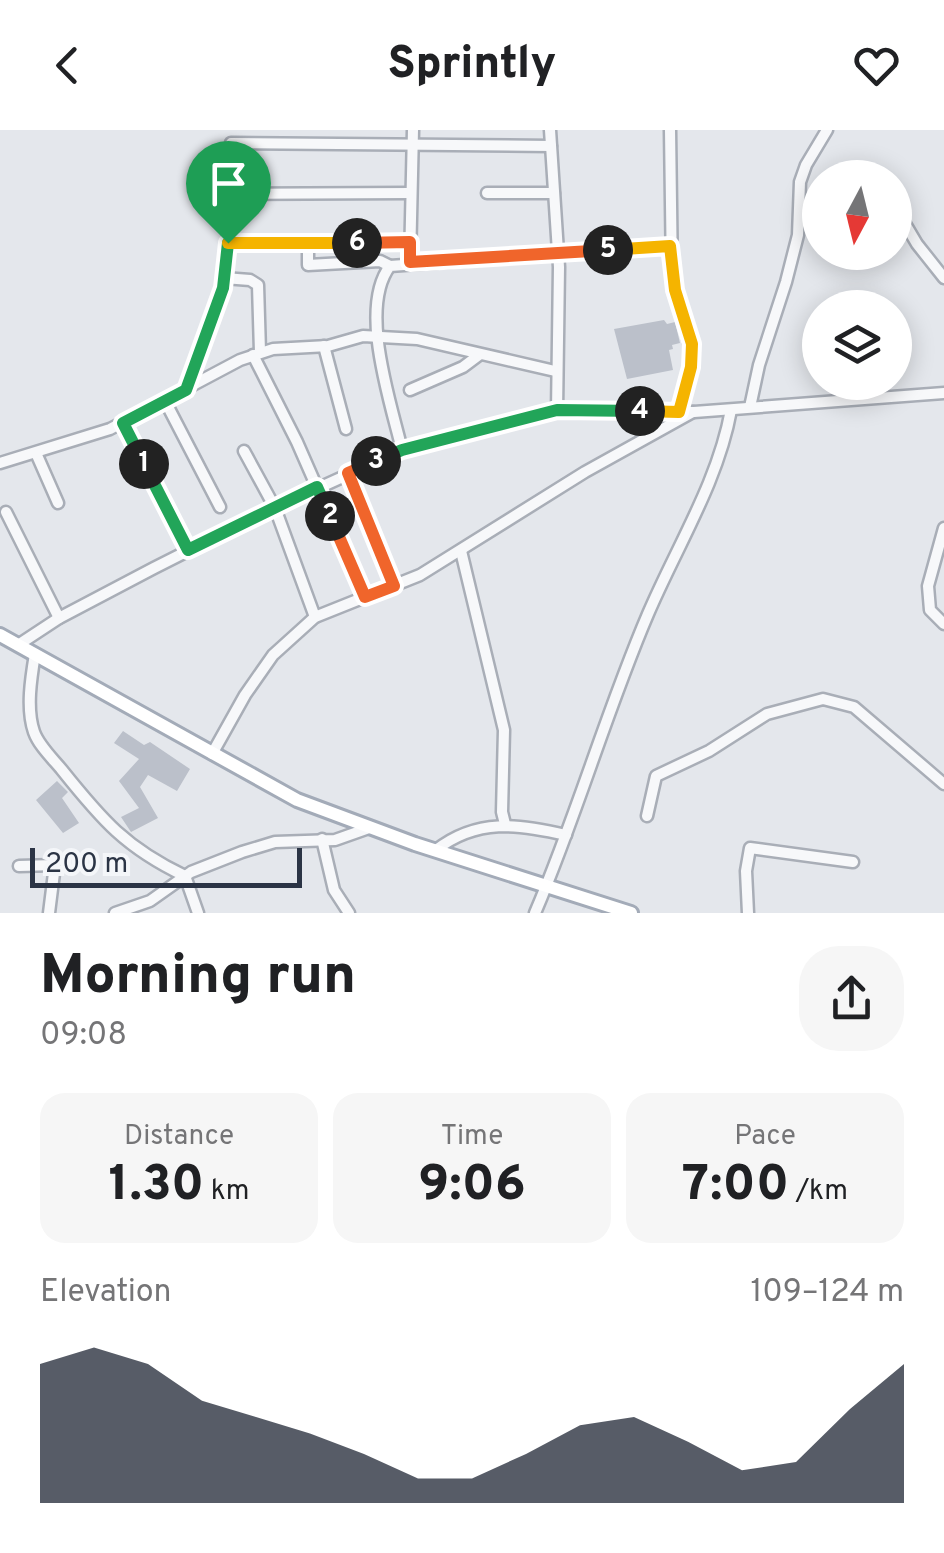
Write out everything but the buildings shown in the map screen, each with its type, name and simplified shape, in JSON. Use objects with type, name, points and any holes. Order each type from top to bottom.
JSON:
[{"type":"main road","points":[[0,635],[282,793],[369,828],[630,913]]},
{"type":"street","points":[[300,130],[300,144]]},
{"type":"street","points":[[410,262],[413,130]]},
{"type":"street","points":[[550,130],[559,252],[557,410]]},
{"type":"street","points":[[670,130],[670,246],[675,290],[692,344],[691,367],[679,412]]},
{"type":"street","points":[[750,408],[798,235],[800,182],[828,130]]},
{"type":"street","points":[[186,390],[224,278],[231,143],[551,146]]},
{"type":"street","points":[[487,193],[554,192]]},
{"type":"street","points":[[230,194],[412,193]]},
{"type":"street","points":[[912,236],[944,278]]},
{"type":"street","points":[[228,243],[410,242]]},
{"type":"street","points":[[308,243],[308,265],[380,261],[390,266],[670,246]]},
{"type":"street","points":[[390,266],[382,276],[375,338],[402,450]]},
{"type":"street","points":[[224,278],[250,280],[258,285],[256,353],[365,597]]},
{"type":"street","points":[[0,464],[80,441],[123,423],[256,353],[324,346],[363,336],[417,339],[555,371]]},
{"type":"street","points":[[324,346],[346,428]]},
{"type":"street","points":[[410,390],[463,367],[479,355]]},
{"type":"street","points":[[18,645],[59,618],[188,550],[402,450],[557,410],[694,412],[944,393]]},
{"type":"street","points":[[165,402],[220,507]]},
{"type":"street","points":[[535,913],[602,727],[649,612],[716,467],[731,410]]},
{"type":"street","points":[[212,754],[273,655],[315,617],[420,575],[585,472],[694,412]]},
{"type":"street","points":[[123,423],[188,550]]},
{"type":"street","points":[[244,451],[275,508],[315,617]]},
{"type":"street","points":[[36,453],[58,503]]},
{"type":"street","points":[[348,473],[394,586]]},
{"type":"street","points":[[6,512],[59,618]]},
{"type":"street","points":[[944,528],[938,570],[928,602],[933,616],[944,624]]},
{"type":"street","points":[[461,551],[504,730],[505,824]]},
{"type":"street","points":[[35,654],[30,681],[31,716],[37,738],[98,815],[128,844],[185,876],[198,913]]},
{"type":"street","points":[[647,816],[656,776],[709,751],[767,714],[824,699],[854,706],[944,784]]},
{"type":"street","points":[[436,850],[450,839],[505,824],[566,834]]},
{"type":"street","points":[[115,913],[160,896],[205,865],[275,842],[354,836],[369,828]]},
{"type":"street","points":[[322,839],[334,890],[348,913]]},
{"type":"street","points":[[748,913],[746,870],[750,848],[854,862]]},
{"type":"street","points":[[19,866],[55,865],[49,913]]},
{"type":"route","points":[[410,242],[410,262],[670,246],[672,277],[692,344],[691,367],[679,412],[557,410],[402,450],[348,473],[394,586],[365,597],[317,487],[188,550],[123,423],[186,390],[223,288],[228,243],[410,242]]}]
